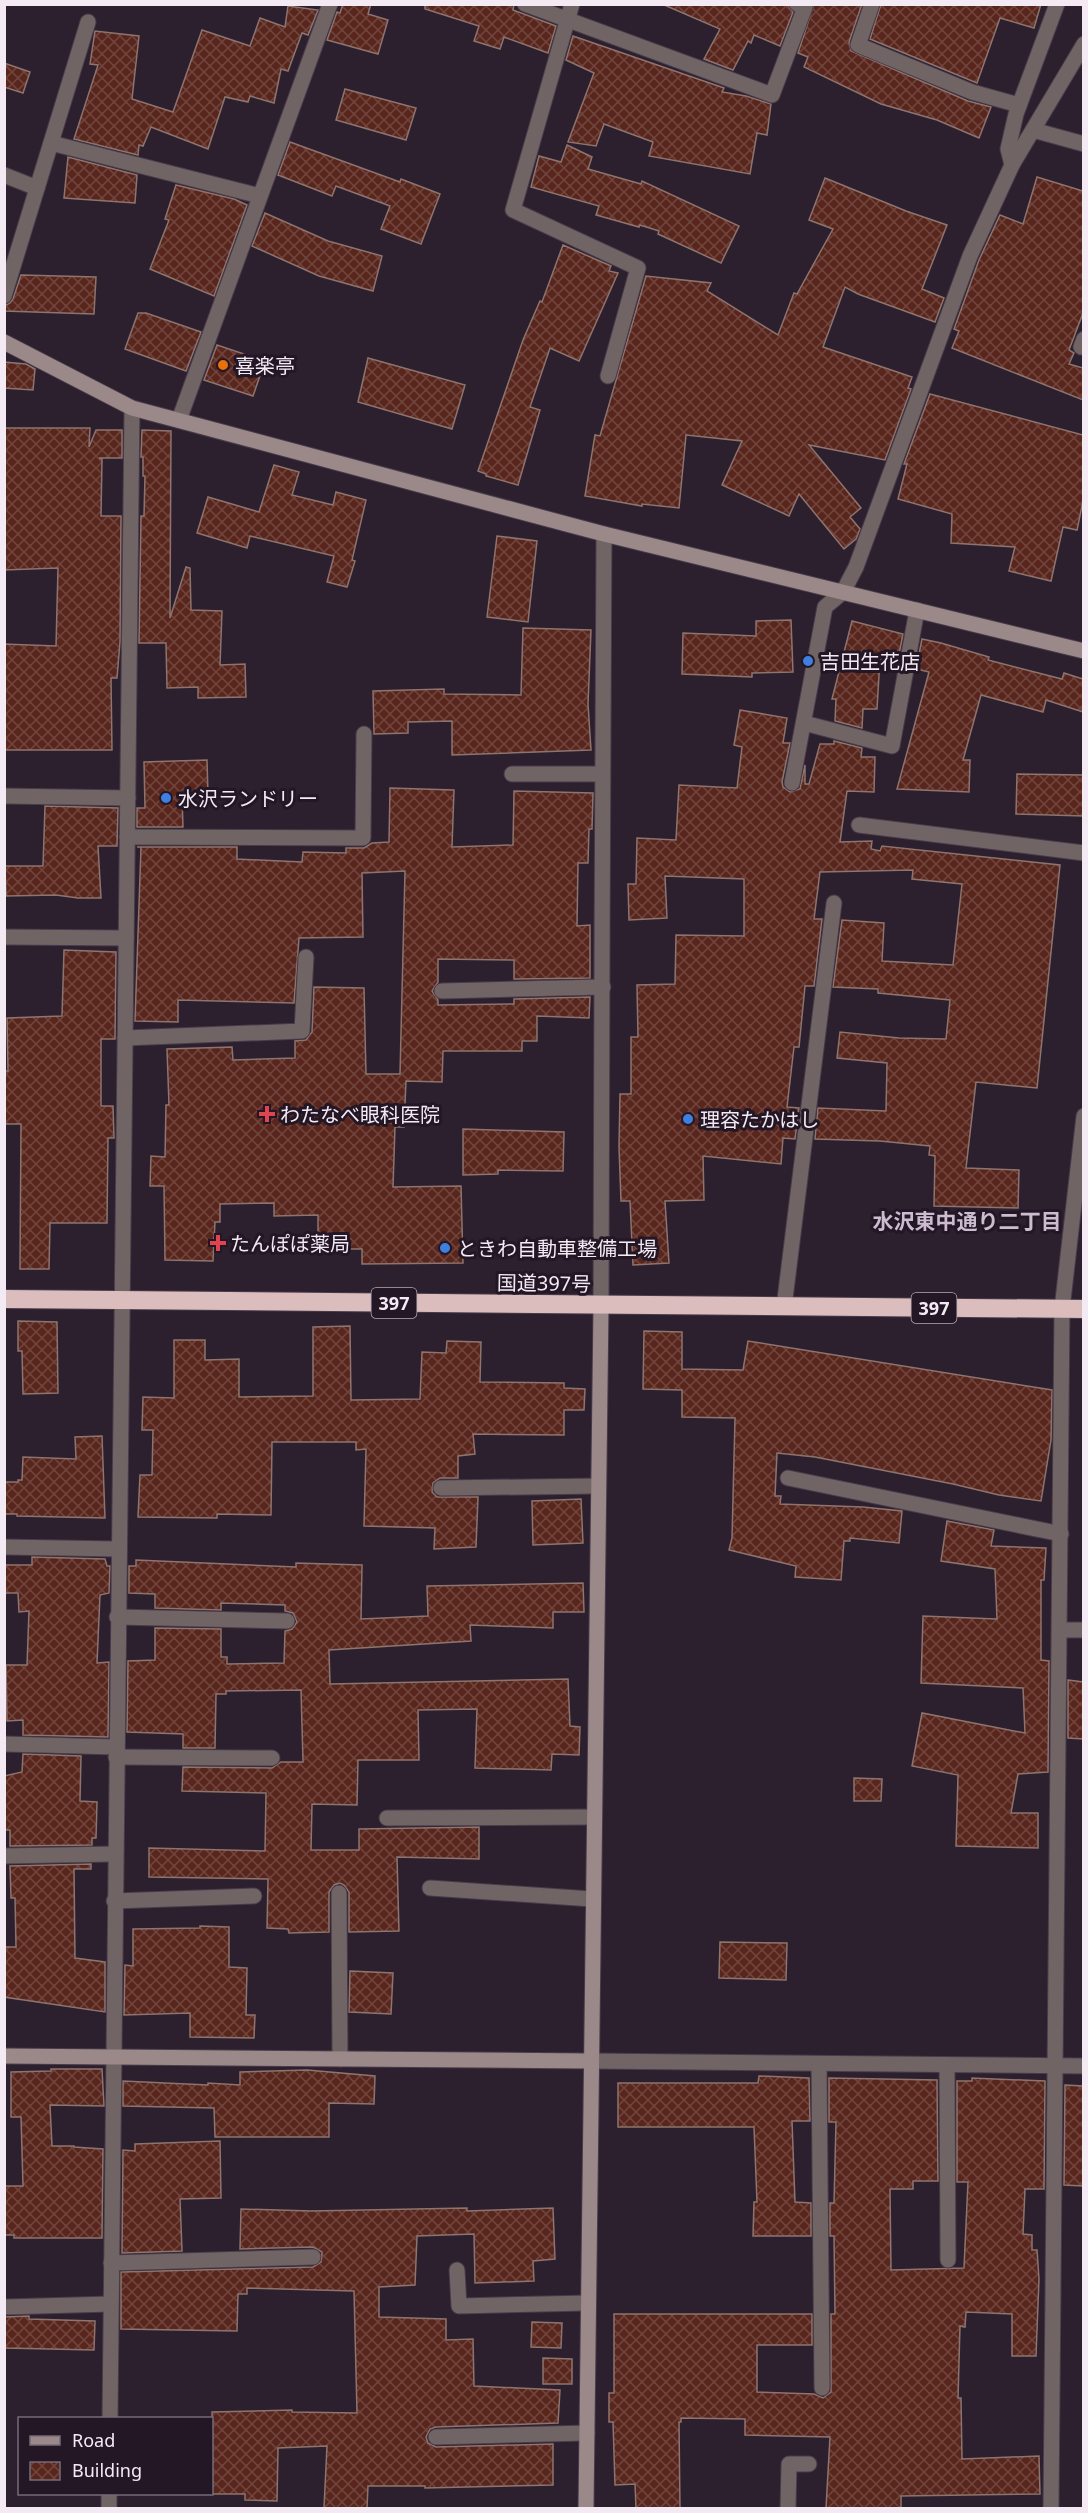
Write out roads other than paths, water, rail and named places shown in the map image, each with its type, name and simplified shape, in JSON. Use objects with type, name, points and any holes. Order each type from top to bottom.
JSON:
[{"type":"highway","name":"国道397号","points":[[4,1299],[1083,1309]]},
{"type":"street","points":[[179,420],[330,4]]},
{"type":"street","points":[[525,4],[772,95],[805,7],[797,4]]},
{"type":"street","points":[[572,4],[513,210],[638,268],[608,376]]},
{"type":"street","points":[[872,4],[858,45],[972,92],[1019,105]]},
{"type":"street","points":[[1012,165],[1008,149],[1019,105],[1057,4]]},
{"type":"street","points":[[4,296],[88,22]]},
{"type":"street","points":[[792,783],[825,608],[843,592],[856,567],[970,256],[1012,165],[1083,46]]},
{"type":"street","points":[[1033,130],[1083,144]]},
{"type":"street","points":[[51,143],[261,196]]},
{"type":"street","points":[[4,176],[37,188]]},
{"type":"street","points":[[4,342],[132,408],[604,534],[1083,651]]},
{"type":"street","points":[[110,2417],[120,1300],[132,408]]},
{"type":"street","points":[[586,2508],[601,1306],[603,987],[601,774],[604,534]]},
{"type":"street","points":[[804,723],[892,746],[917,610]]},
{"type":"street","points":[[127,837],[363,838],[364,734]]},
{"type":"street","points":[[512,774],[601,774]]},
{"type":"street","points":[[4,796],[128,798]]},
{"type":"street","points":[[859,825],[1083,853]]},
{"type":"street","points":[[784,1307],[834,903]]},
{"type":"street","points":[[4,937],[126,938]]},
{"type":"street","points":[[125,1038],[302,1031],[306,957]]},
{"type":"street","points":[[442,991],[603,987]]},
{"type":"street","points":[[1051,2508],[1062,1309],[1083,1116]]},
{"type":"street","points":[[788,1478],[1061,1534]]},
{"type":"street","points":[[441,1488],[598,1486]]},
{"type":"street","points":[[4,1547],[118,1548]]},
{"type":"street","points":[[117,1617],[287,1621]]},
{"type":"street","points":[[1060,1630],[1083,1630]]},
{"type":"street","points":[[4,1744],[116,1752],[272,1758]]},
{"type":"street","points":[[387,1818],[594,1817]]},
{"type":"street","points":[[4,1856],[115,1854]]},
{"type":"street","points":[[430,1888],[592,1899]]},
{"type":"street","points":[[339,1893],[340,2059]]},
{"type":"street","points":[[114,1901],[254,1896]]},
{"type":"street","points":[[4,2056],[1083,2066]]},
{"type":"street","points":[[819,2064],[822,2388]]},
{"type":"street","points":[[947,2065],[948,2260]]},
{"type":"street","points":[[111,2263],[313,2258]]},
{"type":"street","points":[[457,2270],[459,2306],[588,2303]]},
{"type":"street","points":[[4,2307],[110,2304]]},
{"type":"street","points":[[436,2437],[587,2433]]},
{"type":"street","points":[[788,2508],[789,2464],[809,2464]]},
{"type":"place","name":"喜楽亭","points":[[223,365]]},
{"type":"place","name":"吉田生花店","points":[[808,661]]},
{"type":"place","name":"水沢ランドリー","points":[[166,798]]},
{"type":"place","name":"わたなべ眼科医院","points":[[267,1114]]},
{"type":"place","name":"理容たかはし","points":[[688,1119]]},
{"type":"place","name":"たんぽぽ薬局","points":[[218,1243]]},
{"type":"place","name":"ときわ自動車整備工場","points":[[445,1248]]},
{"type":"district","name":"水沢東中通り二丁目","points":[[967,1221]]}]
